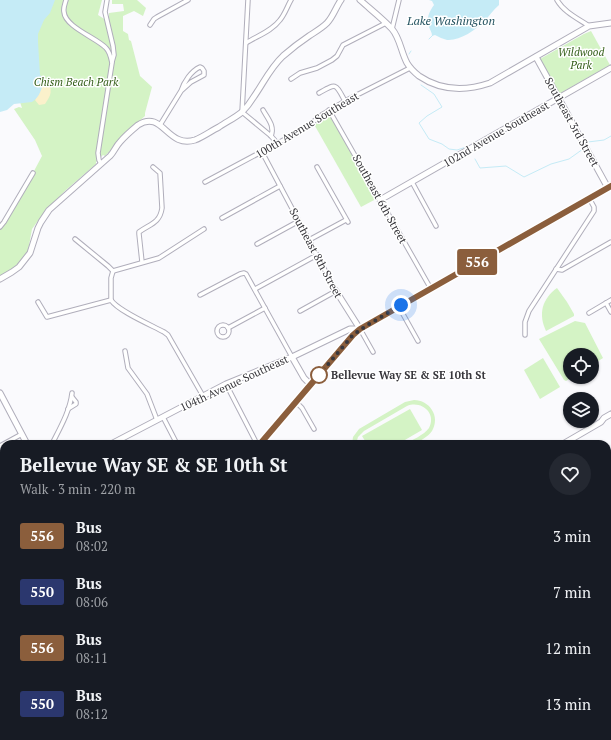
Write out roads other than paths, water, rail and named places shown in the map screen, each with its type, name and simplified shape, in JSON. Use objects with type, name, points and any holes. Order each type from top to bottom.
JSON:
[{"type":"main road","points":[[262,440],[353,335],[360,329],[610,187]]},
{"type":"street","points":[[66,0],[64,11],[66,19],[106,47],[112,63]]},
{"type":"street","points":[[101,164],[98,153],[114,55],[105,12],[107,0]]},
{"type":"street","points":[[150,25],[157,17],[188,0]]},
{"type":"street","points":[[242,112],[248,0]]},
{"type":"street","points":[[246,43],[273,28],[282,18],[291,0]]},
{"type":"street","points":[[0,279],[19,266],[30,253],[38,228],[49,210],[114,152],[120,142],[139,125],[147,121],[153,122],[160,125],[171,136],[188,141],[202,136],[235,117],[242,112],[253,98],[275,64],[326,23],[341,0]]},
{"type":"street","points":[[360,0],[392,29],[404,58],[410,68],[432,83],[452,88],[473,88],[490,83],[589,26],[611,23]]},
{"type":"street","points":[[392,29],[399,0]]},
{"type":"street","points":[[557,0],[567,12],[589,26]]},
{"type":"street","points":[[291,79],[300,73],[317,68],[332,60],[338,56],[343,45],[386,24]]},
{"type":"street","name":"Southeast 3rd Street","points":[[536,56],[610,187]]},
{"type":"street","points":[[160,125],[181,91],[183,84],[195,70],[202,68],[204,75],[191,82],[181,91]]},
{"type":"street","name":"100th Avenue Southeast","points":[[205,182],[304,129],[329,110],[410,68]]},
{"type":"street","name":"102nd Avenue Southeast","points":[[380,200],[611,68]]},
{"type":"street","points":[[319,93],[331,86],[335,86],[338,87],[346,101]]},
{"type":"street","points":[[264,110],[273,127],[271,136]]},
{"type":"street","name":"Southeast 6th Street","points":[[329,110],[430,289]]},
{"type":"street","points":[[242,112],[271,136],[278,144]]},
{"type":"street","name":"Southeast 8th Street","points":[[262,152],[336,291],[373,352]]},
{"type":"street","points":[[309,240],[347,221],[317,167]]},
{"type":"street","points":[[142,262],[139,232],[158,220],[162,212],[160,174],[153,168]]},
{"type":"street","points":[[0,227],[33,173]]},
{"type":"street","points":[[412,182],[436,226]]},
{"type":"street","points":[[222,218],[280,186]]},
{"type":"street","points":[[525,335],[525,322],[529,311],[593,212],[594,207],[589,198]]},
{"type":"street","points":[[257,244],[299,221]]},
{"type":"street","points":[[113,271],[159,258],[204,229]]},
{"type":"street","points":[[75,239],[113,271]]},
{"type":"street","points":[[556,270],[562,270],[611,242]]},
{"type":"street","points":[[255,289],[317,255]]},
{"type":"street","points":[[113,271],[111,278],[111,300],[121,310],[168,335],[203,396]]},
{"type":"street","points":[[200,295],[240,274],[244,273],[248,276],[304,378],[311,385]]},
{"type":"street","points":[[300,311],[336,291]]},
{"type":"street","points":[[38,302],[47,317],[111,300]]},
{"type":"street","points":[[589,313],[611,300]]},
{"type":"street","points":[[606,303],[611,312]]},
{"type":"street","points":[[399,307],[418,341]]},
{"type":"street","points":[[228,328],[265,308]]},
{"type":"street","name":"104th Avenue Southeast","points":[[120,440],[226,384],[292,357],[350,329],[360,329]]},
{"type":"street","points":[[125,351],[128,368],[147,394],[157,420]]},
{"type":"street","points":[[226,384],[256,440]]},
{"type":"street","points":[[0,393],[25,440]]},
{"type":"street","points":[[54,440],[66,417],[68,409],[72,395],[76,404],[68,409]]},
{"type":"street","points":[[296,402],[302,408],[314,429]]},
{"type":"street","points":[[601,422],[604,418],[611,414]]},
{"type":"street","points":[[163,417],[175,440]]},
{"type":"street","points":[[570,440],[611,418]]},
{"type":"street","points":[[11,440],[22,434]]},
{"type":"water","points":[[0,0],[55,0],[50,13],[44,20],[38,34],[40,75],[44,79],[40,92],[37,98],[32,102],[14,104],[7,110],[0,112]]},
{"type":"water","name":"Lake Washington","points":[[429,0],[499,0],[499,5],[484,22],[472,31],[457,39],[447,40],[435,35],[432,36],[428,24],[428,18],[434,5],[432,1]]},
{"type":"waterway","points":[[429,39],[433,35]]},
{"type":"waterway","points":[[421,85],[434,94],[442,107],[419,123],[429,139],[442,144],[449,149],[457,150],[466,147]]},
{"type":"waterway","points":[[588,142],[604,140],[611,136]]},
{"type":"waterway","points":[[475,159],[480,168],[506,166],[524,177],[551,164],[569,159],[583,149]]},
{"type":"place","name":"Bellevue Way SE & SE 10th St","points":[[319,375]]},
{"type":"park label","name":"Wildwood Park","points":[[581,58]]},
{"type":"park label","name":"Chism Beach Park","points":[[76,82]]}]
